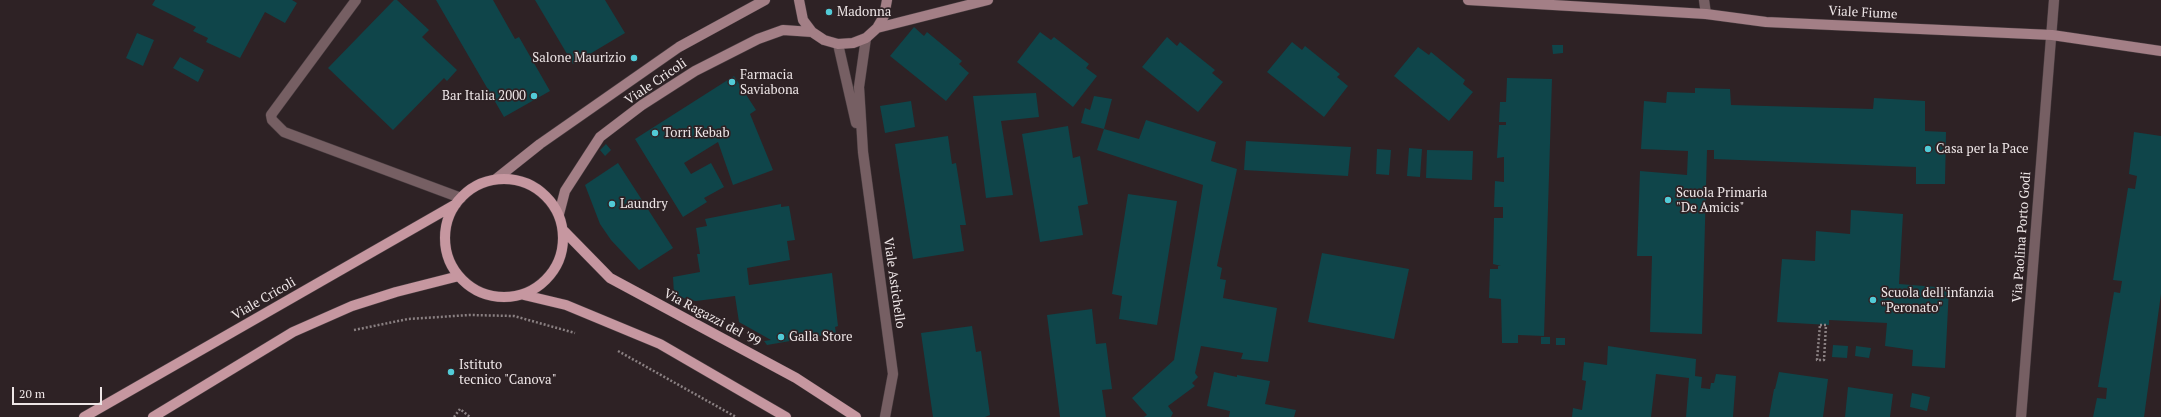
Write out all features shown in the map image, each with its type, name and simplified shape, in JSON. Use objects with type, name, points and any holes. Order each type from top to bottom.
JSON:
[{"type":"main road","name":"Viale Cricoli","points":[[84,417],[458,201],[471,189],[496,179],[516,180],[534,186],[549,198],[559,214],[564,231],[563,251],[555,270],[541,285],[524,295],[506,298],[488,296],[472,288],[459,276],[449,259],[445,240],[447,221],[458,201]]},
{"type":"main road","name":"Via Ragazzi del '99","points":[[564,231],[610,278],[796,378],[856,417]]},
{"type":"main road","points":[[153,417],[300,329],[352,306],[396,292],[459,276]]},
{"type":"main road","points":[[524,295],[566,305],[660,344],[786,417]]},
{"type":"street","points":[[356,0],[271,115],[272,120],[284,132],[458,201]]},
{"type":"street","name":"Viale Cricoli","points":[[496,179],[540,144],[679,47],[765,0]]},
{"type":"street","points":[[799,0],[803,20],[812,32],[824,40],[838,44],[853,43],[866,38],[877,28],[884,16],[887,0]]},
{"type":"street","points":[[877,28],[988,0]]},
{"type":"street","name":"Viale Fiume","points":[[1468,0],[1706,14],[1766,22],[2052,35],[2161,51]]},
{"type":"street","points":[[1704,0],[1706,14]]},
{"type":"street","name":"Via Paolina Porto Godi","points":[[2021,417],[2054,0]]},
{"type":"street","name":"Viale Cricoli","points":[[559,214],[565,191],[600,137],[642,106],[695,71],[758,39],[783,30],[812,32]]},
{"type":"street","name":"Viale Astichello","points":[[866,38],[859,87],[863,152],[893,374],[885,417]]},
{"type":"street","name":"Viale Astichello","points":[[838,44],[863,152]]},
{"type":"path","points":[[348,331],[408,319],[470,315],[514,316],[582,335]]},
{"type":"path","points":[[1820,325],[1826,325],[1824,360],[1817,360],[1820,325]]},
{"type":"path","points":[[611,347],[736,417]]},
{"type":"path","points":[[454,417],[460,409],[470,417]]},
{"type":"building","points":[[155,0],[292,0],[297,3],[285,23],[265,12],[240,58],[206,42],[208,38],[193,31],[196,27],[152,5]]},
{"type":"building","points":[[394,0],[397,0],[429,30],[422,37],[457,70],[447,81],[444,78],[393,130],[328,68]]},
{"type":"building","points":[[436,0],[493,0],[515,39],[519,37],[550,91],[504,117]]},
{"type":"building","points":[[535,0],[605,0],[625,33],[573,64]]},
{"type":"building","points":[[914,27],[924,36],[927,32],[962,61],[959,64],[969,73],[946,101],[890,56]]},
{"type":"building","points":[[1040,32],[1051,40],[1054,37],[1089,64],[1086,68],[1097,76],[1073,107],[1017,62]]},
{"type":"building","points":[[137,33],[154,40],[143,66],[126,58]]},
{"type":"building","points":[[1167,37],[1177,46],[1180,42],[1215,70],[1212,73],[1223,82],[1198,112],[1142,67]]},
{"type":"building","points":[[1292,42],[1302,50],[1305,46],[1340,74],[1337,77],[1348,86],[1324,117],[1267,72]]},
{"type":"building","points":[[1552,45],[1563,45],[1563,53],[1553,54]]},
{"type":"building","points":[[1418,47],[1429,55],[1431,52],[1465,80],[1463,84],[1473,92],[1449,121],[1394,76]]},
{"type":"building","points":[[180,57],[204,70],[198,82],[173,68]]},
{"type":"building","points":[[734,76],[756,110],[750,114],[773,170],[733,185],[718,142],[684,163],[691,174],[711,163],[724,187],[704,198],[707,202],[683,217],[635,139]]},
{"type":"building","points":[[1507,78],[1552,79],[1544,336],[1518,335],[1518,343],[1502,343],[1501,299],[1489,298],[1490,269],[1498,269],[1498,266],[1501,266],[1493,264],[1494,218],[1503,218],[1503,207],[1494,207],[1495,181],[1504,182],[1504,157],[1497,158],[1499,125],[1506,125],[1506,122],[1499,122],[1500,102],[1506,102]]},
{"type":"building","points":[[1695,88],[1730,89],[1731,105],[1873,109],[1874,98],[1925,101],[1925,131],[1946,132],[1945,184],[1916,184],[1916,167],[1714,159],[1714,150],[1707,150],[1702,334],[1650,332],[1652,256],[1637,256],[1640,171],[1687,175],[1688,151],[1641,149],[1644,101],[1666,103],[1667,92],[1695,93]]},
{"type":"building","points":[[1036,93],[1039,117],[1001,121],[1013,195],[986,198],[973,96]]},
{"type":"building","points":[[1094,96],[1112,99],[1104,129],[1081,123],[1085,108],[1090,110]]},
{"type":"building","points":[[911,101],[915,127],[885,133],[880,106]]},
{"type":"building","points":[[1146,120],[1216,142],[1211,161],[1237,169],[1217,266],[1222,268],[1220,279],[1226,280],[1223,298],[1277,308],[1268,362],[1241,359],[1243,353],[1201,346],[1195,373],[1198,377],[1192,383],[1195,386],[1168,406],[1173,413],[1171,417],[1144,417],[1147,415],[1132,398],[1174,360],[1203,185],[1097,150],[1104,129],[1139,139]]},
{"type":"building","points":[[1068,126],[1073,158],[1080,156],[1088,204],[1078,206],[1083,235],[1040,242],[1022,134]]},
{"type":"building","points":[[2134,132],[2161,136],[2161,294],[2144,417],[2093,417],[2097,398],[2106,399],[2107,388],[2098,387],[2114,292],[2120,293],[2122,281],[2113,280],[2128,188],[2135,189],[2137,176],[2129,174]]},
{"type":"building","points":[[948,136],[952,164],[956,163],[966,225],[960,225],[964,251],[913,259],[895,144]]},
{"type":"building","points":[[1246,141],[1351,147],[1348,176],[1244,170]]},
{"type":"building","points":[[606,144],[611,150],[605,156],[600,150]]},
{"type":"building","points":[[1409,148],[1422,149],[1420,177],[1407,176]]},
{"type":"building","points":[[1377,149],[1391,150],[1389,175],[1376,174]]},
{"type":"building","points":[[1427,150],[1473,151],[1472,180],[1426,178]]},
{"type":"building","points":[[618,163],[673,248],[639,270],[611,240],[600,224],[585,185]]},
{"type":"building","points":[[1128,194],[1177,201],[1157,325],[1119,319],[1122,296],[1112,294]]},
{"type":"building","points":[[781,204],[781,207],[789,206],[795,240],[787,241],[790,260],[747,268],[749,285],[832,273],[838,326],[835,327],[836,333],[767,345],[764,341],[771,340],[739,322],[735,296],[696,301],[686,299],[674,294],[673,277],[700,272],[697,254],[700,254],[696,228],[707,226],[705,219]]},
{"type":"building","points":[[1851,210],[1903,214],[1899,284],[1949,288],[1945,368],[1912,366],[1913,350],[1885,346],[1887,323],[1829,320],[1829,325],[1777,322],[1782,259],[1815,261],[1816,231],[1850,234]]},
{"type":"building","points":[[1322,253],[1409,269],[1394,339],[1308,322]]},
{"type":"building","points":[[1092,309],[1096,344],[1106,343],[1112,389],[1102,390],[1106,417],[1060,417],[1047,315]]},
{"type":"building","points":[[972,326],[976,352],[981,351],[990,415],[985,417],[933,417],[921,333]]},
{"type":"building","points":[[1541,337],[1550,337],[1550,344],[1541,344]]},
{"type":"building","points":[[1556,338],[1565,338],[1565,345],[1556,345]]},
{"type":"building","points":[[1833,345],[1848,346],[1847,358],[1832,357]]},
{"type":"building","points":[[1608,346],[1696,359],[1695,376],[1702,377],[1701,388],[1710,389],[1711,383],[1714,383],[1716,374],[1736,376],[1733,417],[1686,417],[1689,378],[1656,374],[1651,417],[1572,417],[1573,408],[1582,410],[1586,381],[1582,380],[1584,362],[1607,365]]},
{"type":"building","points":[[1856,346],[1871,348],[1869,358],[1855,356]]},
{"type":"building","points":[[1214,372],[1237,377],[1237,375],[1270,381],[1265,404],[1296,410],[1294,417],[1229,417],[1230,411],[1207,406]]},
{"type":"building","points":[[1779,372],[1828,379],[1823,417],[1769,417]]},
{"type":"building","points":[[1848,387],[1893,394],[1890,417],[1845,417]]},
{"type":"building","points":[[1912,393],[1930,397],[1927,411],[1910,407]]},
{"type":"place","name":"Madonna","points":[[829,12]]},
{"type":"place","name":"Salone Maurizio","points":[[634,58]]},
{"type":"place","name":"Farmacia Saviabona","points":[[732,82]]},
{"type":"place","name":"Bar Italia 2000","points":[[534,96]]},
{"type":"place","name":"Torri Kebab","points":[[655,133]]},
{"type":"place","name":"Casa per la Pace","points":[[1928,149]]},
{"type":"place","name":"Scuola Primaria \"De Amicis\"","points":[[1668,200]]},
{"type":"place","name":"Laundry","points":[[612,204]]},
{"type":"place","name":"Scuola dell'infanzia \"Peronato\"","points":[[1873,300]]},
{"type":"place","name":"Galla Store","points":[[781,337]]},
{"type":"place","name":"Istituto tecnico \"Canova\"","points":[[451,372]]}]
